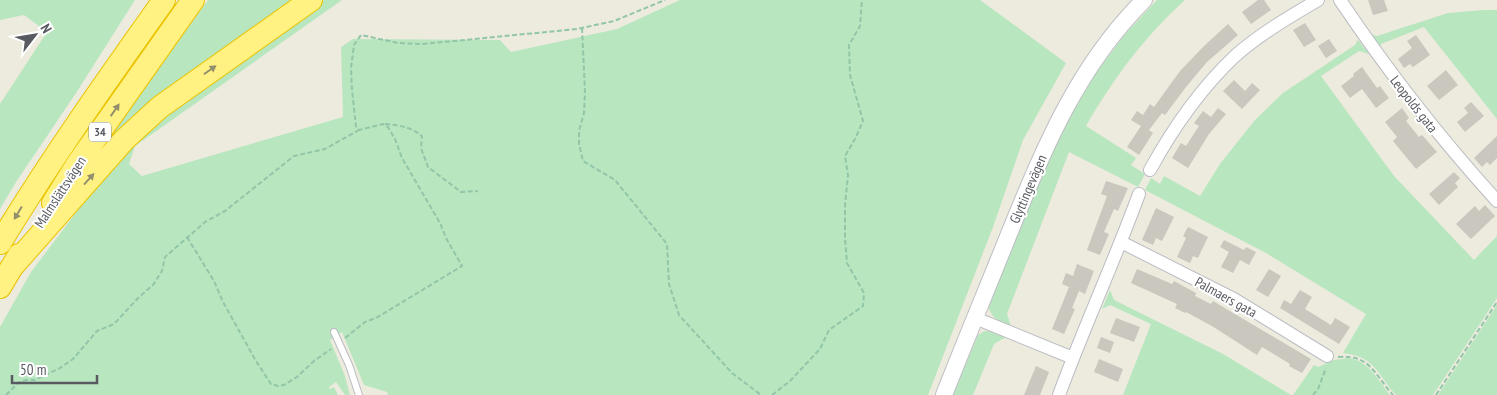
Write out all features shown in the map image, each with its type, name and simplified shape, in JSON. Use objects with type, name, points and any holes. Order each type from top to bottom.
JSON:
[{"type":"highway","points":[[87,108],[145,0]]},
{"type":"highway","name":"Malmslättsvägen","points":[[0,243],[36,184],[87,108],[164,0]]},
{"type":"highway","name":"Malmslättsvägen","points":[[0,287],[78,163],[193,0]]},
{"type":"highway","points":[[11,268],[124,140],[160,107],[311,0]]},
{"type":"street","name":"Glyttingevägen","points":[[944,395],[1032,177],[1061,114],[1100,52],[1120,26],[1144,0]]},
{"type":"street","points":[[1150,170],[1166,140],[1185,112],[1208,84],[1236,56],[1287,18],[1318,0]]},
{"type":"street","name":"Leopolds gata","points":[[1340,0],[1396,81],[1432,128],[1497,201]]},
{"type":"street","points":[[1059,395],[1139,194]]},
{"type":"street","name":"Palmaers gata","points":[[1121,242],[1234,299],[1327,356]]},
{"type":"street","points":[[974,318],[1073,358]]},
{"type":"lane","points":[[334,332],[349,365],[359,395]]},
{"type":"path","points":[[359,130],[356,127],[351,68],[354,45],[361,35],[398,44],[442,43],[582,28],[614,21],[666,0]]},
{"type":"path","points":[[772,395],[790,381],[820,349],[829,330],[863,306],[864,293],[847,263],[845,238],[845,205],[848,175],[845,156],[856,140],[863,121],[850,75],[849,45],[860,26],[862,0]]},
{"type":"path","points":[[582,28],[585,92],[584,112],[578,144],[583,162],[615,180],[667,244],[669,284],[679,315],[732,373],[761,395]]},
{"type":"path","points":[[187,237],[214,281],[223,302],[256,361],[271,384],[278,386],[290,381],[365,322],[376,318],[462,266],[440,223],[402,158],[388,126],[383,124]]},
{"type":"path","points":[[6,395],[18,383],[26,380],[35,380],[60,368],[73,359],[98,330],[114,324],[138,298],[154,285],[162,271],[165,257],[205,222],[225,211],[294,156],[325,150],[359,130],[383,124],[398,125],[414,130],[422,136],[421,148],[428,167],[461,192],[478,191]]},
{"type":"path","points":[[1436,395],[1497,302]]},
{"type":"path","points":[[1313,395],[1325,372],[1327,356],[1350,356],[1362,359],[1373,368],[1393,395]]},
{"type":"green space","points":[[0,0],[135,0],[0,209],[0,104],[47,32],[24,15],[0,20]]},
{"type":"green space","points":[[208,0],[297,0],[107,148],[104,145]]},
{"type":"green space","points":[[324,0],[342,0],[135,146],[129,164],[142,176],[343,117],[341,47],[353,39],[500,40],[511,52],[617,29],[680,0],[980,0],[1066,63],[1023,140],[993,227],[928,395],[388,395],[387,392],[364,385],[342,332],[330,340],[345,376],[350,395],[345,395],[336,382],[329,387],[330,389],[334,387],[338,395],[0,395],[0,327],[31,272],[112,165],[152,125]]},
{"type":"green space","points":[[1157,0],[1185,0],[1130,59],[1107,91],[1086,126],[1136,158],[1131,165],[1145,174],[1138,187],[1069,152],[1007,314],[1011,326],[1003,323],[994,317],[988,306],[1055,145],[1071,114],[1098,70],[1126,33]]},
{"type":"green space","points":[[1497,10],[1497,119],[1424,27],[1381,44],[1379,50],[1369,34],[1377,36],[1448,13]]},
{"type":"green space","points":[[1358,40],[1369,54],[1359,51],[1321,76],[1394,176],[1474,260],[1497,236],[1497,298],[1433,395],[1396,395],[1369,362],[1354,355],[1343,353],[1366,314],[1266,253],[1145,190],[1151,178],[1160,184],[1164,176],[1200,196],[1220,164],[1255,120],[1283,93],[1355,45]]},
{"type":"green space","points":[[1110,290],[1114,300],[1223,354],[1291,395],[1123,395],[1151,324],[1110,305],[1102,309]]},
{"type":"green space","points":[[1497,305],[1497,395],[1438,395]]},
{"type":"green space","points":[[985,331],[992,331],[1006,337],[994,344],[973,395],[953,395],[978,335]]},
{"type":"green space","points":[[1349,358],[1368,367],[1390,395],[1293,395],[1314,365],[1318,367],[1334,360]]},
{"type":"building","points":[[1258,0],[1264,0],[1271,10],[1251,24],[1242,12]]},
{"type":"building","points":[[1368,0],[1384,0],[1388,11],[1373,15]]},
{"type":"building","points":[[1305,23],[1316,40],[1304,47],[1293,30]]},
{"type":"building","points":[[1228,24],[1238,35],[1207,62],[1165,115],[1162,113],[1149,130],[1153,133],[1139,155],[1127,147],[1141,126],[1131,120],[1137,111],[1143,115],[1150,104],[1154,107],[1180,71]]},
{"type":"building","points":[[1416,35],[1430,55],[1413,67],[1410,64],[1404,68],[1398,59],[1412,48],[1407,41]]},
{"type":"building","points":[[1329,39],[1337,51],[1326,58],[1318,46]]},
{"type":"building","points":[[1362,67],[1377,88],[1380,86],[1389,98],[1376,108],[1362,89],[1350,98],[1341,86]]},
{"type":"building","points":[[1446,70],[1458,85],[1439,100],[1427,86]]},
{"type":"building","points":[[1234,80],[1245,91],[1252,83],[1260,90],[1242,109],[1223,91]]},
{"type":"building","points":[[1471,102],[1484,116],[1465,132],[1457,122],[1468,113],[1464,108]]},
{"type":"building","points":[[1218,108],[1226,114],[1209,134],[1188,168],[1172,158],[1181,143],[1186,146],[1199,126],[1194,123],[1203,111],[1211,117]]},
{"type":"building","points":[[1402,108],[1409,118],[1406,121],[1419,137],[1422,135],[1437,152],[1416,169],[1393,141],[1397,137],[1385,122]]},
{"type":"building","points":[[1497,136],[1497,158],[1490,165],[1487,162],[1482,167],[1474,158]]},
{"type":"building","points":[[1454,172],[1460,178],[1455,183],[1458,187],[1439,205],[1429,194]]},
{"type":"building","points":[[1106,181],[1128,188],[1118,211],[1114,209],[1104,232],[1109,234],[1100,255],[1087,250],[1107,196],[1101,194]]},
{"type":"building","points":[[1485,205],[1495,216],[1471,239],[1456,224],[1475,206],[1479,211]]},
{"type":"building","points":[[1156,208],[1174,217],[1162,241],[1156,238],[1153,245],[1142,240]]},
{"type":"building","points":[[1188,227],[1208,237],[1198,258],[1193,256],[1190,263],[1177,257],[1186,238],[1183,236]]},
{"type":"building","points":[[1224,240],[1244,250],[1246,247],[1256,252],[1249,265],[1240,260],[1233,273],[1221,267],[1229,252],[1220,247]]},
{"type":"building","points":[[1077,264],[1094,271],[1085,294],[1079,291],[1072,308],[1075,309],[1064,334],[1052,329],[1069,287],[1062,284],[1066,273],[1073,276]]},
{"type":"building","points":[[1137,269],[1172,284],[1174,281],[1196,293],[1195,296],[1211,304],[1213,301],[1311,359],[1302,373],[1262,347],[1257,355],[1212,326],[1175,308],[1177,304],[1131,283]]},
{"type":"building","points":[[1269,269],[1281,276],[1268,297],[1256,290]]},
{"type":"building","points":[[1300,290],[1312,297],[1305,309],[1331,325],[1335,318],[1350,327],[1339,344],[1280,308],[1284,300],[1291,304]]},
{"type":"building","points":[[1116,318],[1140,327],[1134,342],[1110,333]]},
{"type":"building","points":[[1101,337],[1114,342],[1110,353],[1097,348]]},
{"type":"building","points":[[1099,359],[1123,369],[1118,382],[1094,372]]},
{"type":"building","points":[[1036,366],[1049,372],[1040,395],[1024,395]]}]
